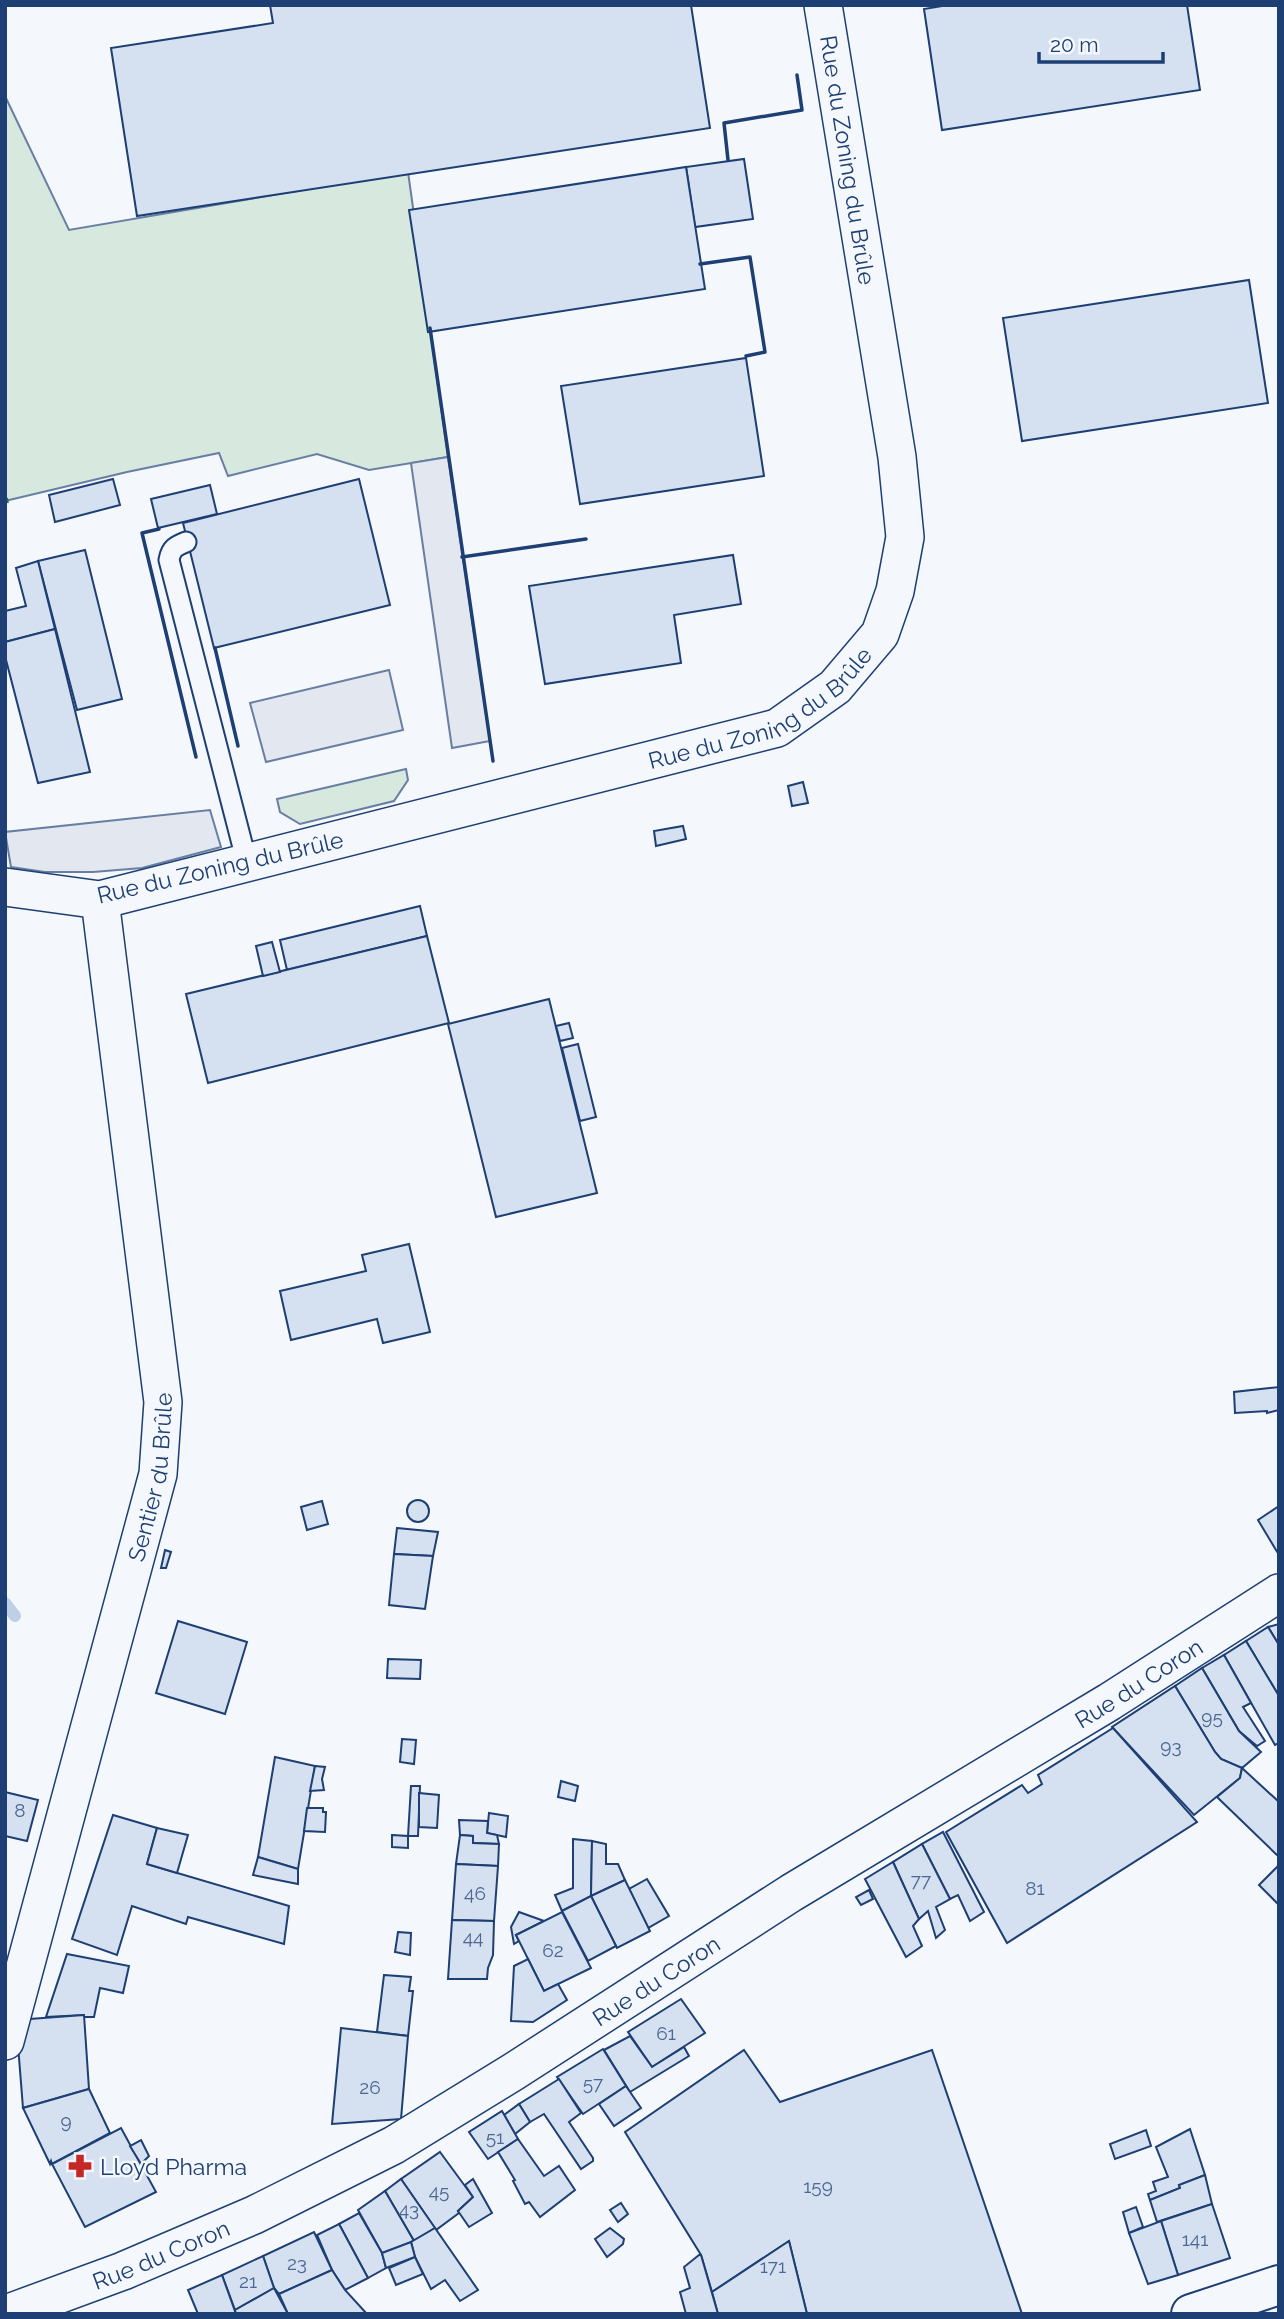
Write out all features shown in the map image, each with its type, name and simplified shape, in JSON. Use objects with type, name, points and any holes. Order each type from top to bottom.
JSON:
[{"type":"main road","points":[[1191,2314],[1279,2285]]},
{"type":"street","name":"Rue du Zoning du Brûle","points":[[5,887],[100,900],[777,728],[835,687],[880,634],[895,591],[905,537],[897,457],[823,5]]},
{"type":"street","name":"Sentier du Brûle","points":[[5,2041],[158,1474],[163,1402],[100,900]]},
{"type":"street","name":"Rue du Coron","points":[[6,2314],[123,2271],[254,2215],[394,2145],[792,1893],[1110,1702],[1279,1593]]},
{"type":"lane","points":[[186,542],[175,546],[170,552],[169,560],[247,863]]},
{"type":"shaded area","points":[[5,96],[69,230],[408,172],[448,457],[369,470],[317,454],[228,476],[219,453],[5,501]]},
{"type":"shaded area","points":[[448,457],[490,741],[452,748],[411,463]]},
{"type":"shaded area","points":[[389,670],[403,730],[266,762],[250,703]]},
{"type":"shaded area","points":[[406,769],[408,780],[394,801],[300,824],[280,812],[277,799]]},
{"type":"shaded area","points":[[210,810],[221,847],[142,868],[45,872],[11,867],[5,832]]},
{"type":"building","points":[[270,5],[691,5],[710,128],[137,216],[111,48],[273,23]]},
{"type":"building","points":[[948,5],[1187,5],[1200,90],[942,130],[924,9]]},
{"type":"building","points":[[744,159],[753,219],[695,227],[686,167]]},
{"type":"building","points":[[686,167],[705,289],[428,332],[409,210]]},
{"type":"building","points":[[1249,280],[1268,403],[1022,441],[1003,318]]},
{"type":"building","points":[[746,358],[764,476],[580,504],[561,386]]},
{"type":"building","points":[[113,479],[120,505],[55,522],[49,495]]},
{"type":"building","points":[[359,479],[390,605],[214,648],[183,523]]},
{"type":"building","points":[[210,485],[217,514],[158,528],[151,499]]},
{"type":"building","points":[[85,550],[122,699],[77,710],[38,561]]},
{"type":"building","points":[[733,555],[741,604],[674,615],[681,663],[545,684],[529,586]]},
{"type":"building","points":[[38,561],[55,629],[5,642],[5,611],[26,606],[16,568]]},
{"type":"building","points":[[55,629],[90,772],[38,783],[5,656],[5,642]]},
{"type":"building","points":[[803,782],[808,803],[792,806],[788,786]]},
{"type":"building","points":[[683,826],[686,839],[656,846],[654,831]]},
{"type":"building","points":[[420,906],[427,936],[287,970],[280,940]]},
{"type":"building","points":[[427,936],[449,1023],[208,1083],[186,994]]},
{"type":"building","points":[[272,942],[280,972],[263,976],[256,946]]},
{"type":"building","points":[[549,999],[597,1193],[496,1217],[448,1024]]},
{"type":"building","points":[[569,1023],[573,1038],[560,1041],[556,1026]]},
{"type":"building","points":[[578,1044],[596,1117],[580,1121],[562,1048]]},
{"type":"building","points":[[409,1244],[430,1332],[383,1343],[377,1319],[291,1340],[280,1291],[366,1271],[362,1255]]},
{"type":"building","points":[[1279,1387],[1279,1410],[1267,1413],[1235,1413],[1234,1392]]},
{"type":"building","points":[[418,1500],[426,1503],[429,1511],[426,1519],[418,1522],[410,1519],[407,1511],[410,1503]]},
{"type":"building","points":[[322,1501],[328,1524],[307,1530],[301,1507]]},
{"type":"building","points":[[1279,1506],[1279,1555],[1258,1520]]},
{"type":"building","points":[[397,1528],[438,1532],[433,1556],[394,1554]]},
{"type":"building","points":[[165,1550],[171,1552],[166,1568],[161,1568]]},
{"type":"building","points":[[394,1554],[433,1556],[425,1609],[389,1605]]},
{"type":"building","points":[[178,1621],[247,1642],[225,1714],[156,1693]]},
{"type":"building","points":[[1279,1624],[1279,1645],[1268,1627]]},
{"type":"building","points":[[1268,1627],[1279,1645],[1279,1696],[1246,1641]]},
{"type":"building","points":[[1246,1641],[1279,1696],[1279,1743],[1275,1745],[1224,1655]]},
{"type":"building","points":[[1224,1655],[1251,1703],[1243,1707],[1265,1741],[1257,1746],[1239,1731],[1202,1668]]},
{"type":"building","points":[[388,1659],[421,1660],[420,1679],[387,1678]]},
{"type":"building","points":[[1202,1668],[1239,1731],[1261,1752],[1242,1768],[1221,1759],[1215,1752],[1175,1686]]},
{"type":"building","points":[[1175,1686],[1215,1752],[1221,1759],[1242,1768],[1240,1778],[1194,1815],[1112,1727]]},
{"type":"building","points":[[1113,1728],[1197,1822],[1007,1943],[946,1832],[1022,1785],[1028,1793],[1042,1784],[1038,1775]]},
{"type":"building","points":[[402,1739],[416,1740],[414,1764],[400,1762]]},
{"type":"building","points":[[275,1757],[315,1766],[298,1869],[258,1857]]},
{"type":"building","points":[[315,1766],[325,1767],[322,1779],[324,1790],[310,1791]]},
{"type":"building","points":[[1242,1768],[1279,1802],[1279,1857],[1217,1797],[1240,1778]]},
{"type":"building","points":[[561,1781],[578,1786],[575,1801],[558,1797]]},
{"type":"building","points":[[411,1786],[420,1786],[418,1836],[408,1836]]},
{"type":"building","points":[[5,1792],[38,1800],[27,1841],[5,1836]]},
{"type":"building","points":[[419,1793],[439,1795],[437,1828],[419,1827]]},
{"type":"building","points":[[307,1808],[323,1808],[323,1812],[326,1812],[325,1832],[304,1831]]},
{"type":"building","points":[[489,1813],[508,1816],[506,1837],[487,1833]]},
{"type":"building","points":[[113,1815],[157,1828],[147,1864],[289,1906],[284,1944],[188,1917],[186,1924],[132,1906],[117,1955],[72,1939]]},
{"type":"building","points":[[459,1820],[488,1821],[487,1833],[497,1835],[499,1844],[473,1843],[473,1836],[460,1835]]},
{"type":"building","points":[[157,1828],[188,1835],[177,1873],[147,1864]]},
{"type":"building","points":[[943,1832],[984,1912],[970,1921],[958,1895],[950,1899],[922,1844]]},
{"type":"building","points":[[392,1835],[408,1836],[408,1848],[392,1847]]},
{"type":"building","points":[[460,1835],[473,1836],[473,1843],[499,1844],[498,1866],[456,1864]]},
{"type":"building","points":[[573,1839],[592,1841],[591,1896],[562,1911],[555,1895],[573,1888]]},
{"type":"building","points":[[592,1841],[606,1844],[606,1864],[618,1864],[625,1880],[591,1896]]},
{"type":"building","points":[[922,1844],[950,1899],[936,1907],[945,1930],[936,1938],[928,1911],[919,1919],[893,1862]]},
{"type":"building","points":[[258,1857],[298,1869],[298,1884],[253,1875]]},
{"type":"building","points":[[893,1862],[919,1919],[913,1926],[922,1946],[906,1957],[865,1879]]},
{"type":"building","points":[[456,1864],[498,1866],[494,1921],[452,1920]]},
{"type":"building","points":[[1279,1865],[1279,1905],[1259,1885]]},
{"type":"building","points":[[647,1879],[669,1916],[648,1928],[629,1889]]},
{"type":"building","points":[[625,1880],[650,1931],[617,1948],[591,1896]]},
{"type":"building","points":[[869,1890],[873,1899],[861,1905],[856,1897]]},
{"type":"building","points":[[591,1896],[616,1946],[588,1961],[562,1911]]},
{"type":"building","points":[[519,1912],[544,1921],[516,1935],[519,1941],[514,1944],[511,1927]]},
{"type":"building","points":[[562,1912],[591,1968],[544,1991],[516,1935]]},
{"type":"building","points":[[452,1920],[494,1921],[493,1955],[487,1979],[448,1979]]},
{"type":"building","points":[[398,1932],[411,1933],[410,1955],[395,1952]]},
{"type":"building","points":[[67,1954],[129,1966],[123,1993],[100,1988],[94,2017],[46,2017]]},
{"type":"building","points":[[528,1959],[544,1991],[558,1984],[567,2000],[533,2022],[511,2021],[514,1966]]},
{"type":"building","points":[[384,1975],[411,1977],[409,1991],[413,1991],[408,2036],[377,2032]]},
{"type":"building","points":[[681,1999],[705,2033],[652,2067],[628,2032]]},
{"type":"building","points":[[84,2015],[89,2089],[23,2108],[16,2020]]},
{"type":"building","points":[[341,2028],[408,2036],[401,2119],[332,2124]]},
{"type":"building","points":[[630,2036],[652,2067],[684,2047],[689,2056],[630,2092],[604,2050]]},
{"type":"building","points":[[603,2049],[626,2086],[583,2114],[557,2077]]},
{"type":"building","points":[[744,2050],[780,2102],[932,2050],[1022,2314],[807,2314],[789,2241],[712,2292],[701,2255],[625,2132]]},
{"type":"building","points":[[559,2079],[581,2113],[569,2122],[593,2158],[593,2161],[581,2169],[544,2114],[530,2122],[519,2104]]},
{"type":"building","points":[[626,2086],[641,2108],[614,2126],[599,2104]]},
{"type":"building","points":[[89,2089],[110,2133],[52,2164],[51,2161],[50,2164],[23,2108]]},
{"type":"building","points":[[519,2104],[530,2122],[515,2134],[504,2115]]},
{"type":"building","points":[[502,2111],[518,2139],[488,2159],[469,2132]]},
{"type":"building","points":[[121,2128],[156,2192],[85,2227],[52,2164]]},
{"type":"building","points":[[1190,2129],[1205,2175],[1150,2200],[1148,2194],[1156,2191],[1153,2182],[1168,2177],[1156,2147]]},
{"type":"building","points":[[1146,2130],[1151,2146],[1115,2159],[1110,2144]]},
{"type":"building","points":[[518,2139],[544,2176],[559,2166],[575,2190],[540,2217],[529,2202],[525,2204],[513,2181],[515,2180],[498,2152]]},
{"type":"building","points":[[141,2140],[149,2156],[141,2164],[130,2146]]},
{"type":"building","points":[[440,2152],[473,2197],[459,2213],[436,2230],[401,2179]]},
{"type":"building","points":[[1205,2175],[1212,2204],[1157,2222],[1150,2200]]},
{"type":"building","points":[[401,2179],[435,2228],[414,2241],[385,2191]]},
{"type":"building","points":[[473,2179],[492,2213],[469,2227],[458,2211],[473,2197],[465,2185]]},
{"type":"building","points":[[385,2191],[414,2241],[382,2253],[358,2210]]},
{"type":"building","points":[[621,2203],[628,2214],[618,2222],[610,2210]]},
{"type":"building","points":[[1212,2204],[1230,2258],[1178,2275],[1161,2221]]},
{"type":"building","points":[[1136,2207],[1143,2227],[1129,2233],[1123,2212]]},
{"type":"building","points":[[359,2213],[382,2253],[386,2268],[368,2278],[339,2224]]},
{"type":"building","points":[[1161,2221],[1178,2275],[1148,2284],[1129,2233]]},
{"type":"building","points":[[339,2224],[368,2278],[345,2290],[332,2270],[317,2235]]},
{"type":"building","points":[[435,2228],[478,2290],[460,2301],[445,2280],[431,2289],[415,2257],[411,2242]]},
{"type":"building","points":[[610,2228],[624,2239],[623,2244],[607,2257],[595,2239]]},
{"type":"building","points":[[314,2232],[332,2270],[279,2294],[274,2288],[263,2256]]},
{"type":"building","points":[[789,2241],[807,2314],[718,2314],[712,2292]]},
{"type":"building","points":[[411,2242],[415,2257],[386,2268],[382,2253]]},
{"type":"building","points":[[699,2255],[718,2314],[686,2314],[680,2292],[690,2288],[684,2267]]},
{"type":"building","points":[[263,2256],[274,2288],[235,2310],[222,2275]]},
{"type":"building","points":[[415,2257],[423,2274],[396,2285],[389,2268]]},
{"type":"building","points":[[332,2270],[345,2290],[367,2314],[288,2314],[279,2294]]},
{"type":"building","points":[[222,2275],[236,2314],[198,2314],[188,2290]]},
{"type":"building","points":[[274,2288],[288,2314],[236,2314],[235,2310]]},
{"type":"waterway","points":[[5,1603],[15,1616]]},
{"type":"hedge","points":[[5,501],[10,500]]},
{"type":"wall","points":[[728,160],[724,123],[802,110],[797,75]]},
{"type":"wall","points":[[700,264],[750,257],[765,352],[746,356]]},
{"type":"wall","points":[[430,328],[493,761]]},
{"type":"wall","points":[[159,529],[142,533],[196,757]]},
{"type":"wall","points":[[462,557],[586,539]]},
{"type":"wall","points":[[215,648],[238,746]]},
{"type":"place","name":"Lloyd Pharma","points":[[80,2166]]}]
